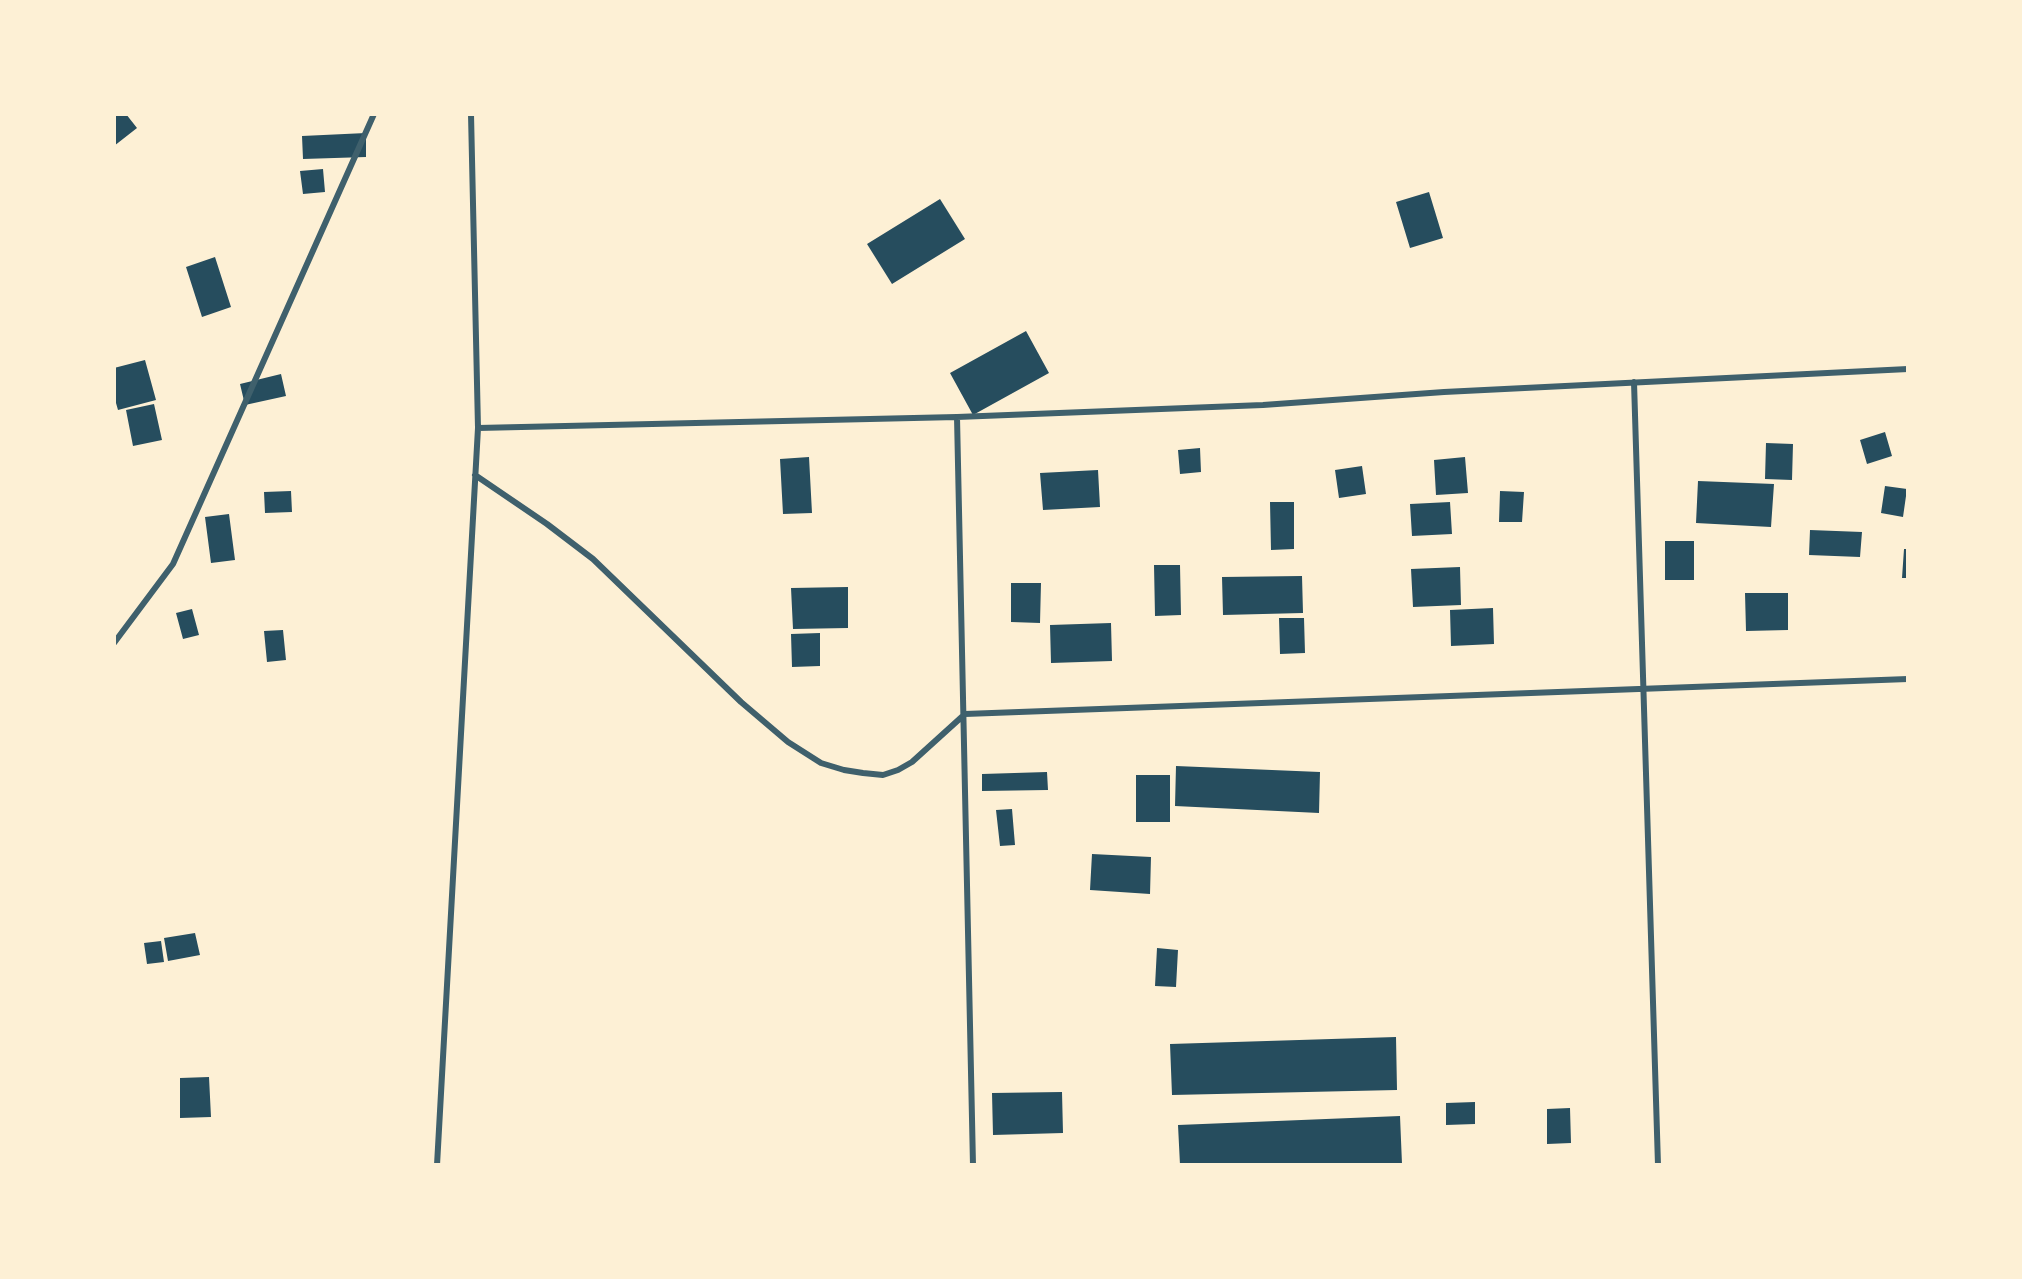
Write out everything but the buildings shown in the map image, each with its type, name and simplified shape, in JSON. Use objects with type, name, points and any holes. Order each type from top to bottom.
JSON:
[{"type":"street","points":[[114,644],[173,564],[374,114]]},
{"type":"street","points":[[437,1165],[478,428],[471,114]]},
{"type":"street","points":[[478,428],[957,417],[1263,405],[1444,392],[1908,369]]},
{"type":"street","points":[[1634,382],[1658,1165]]},
{"type":"street","points":[[957,417],[973,1165]]},
{"type":"street","points":[[475,474],[548,524],[593,559],[741,702],[788,742],[821,763],[864,773],[883,775],[912,762],[965,714],[1908,679]]}]
